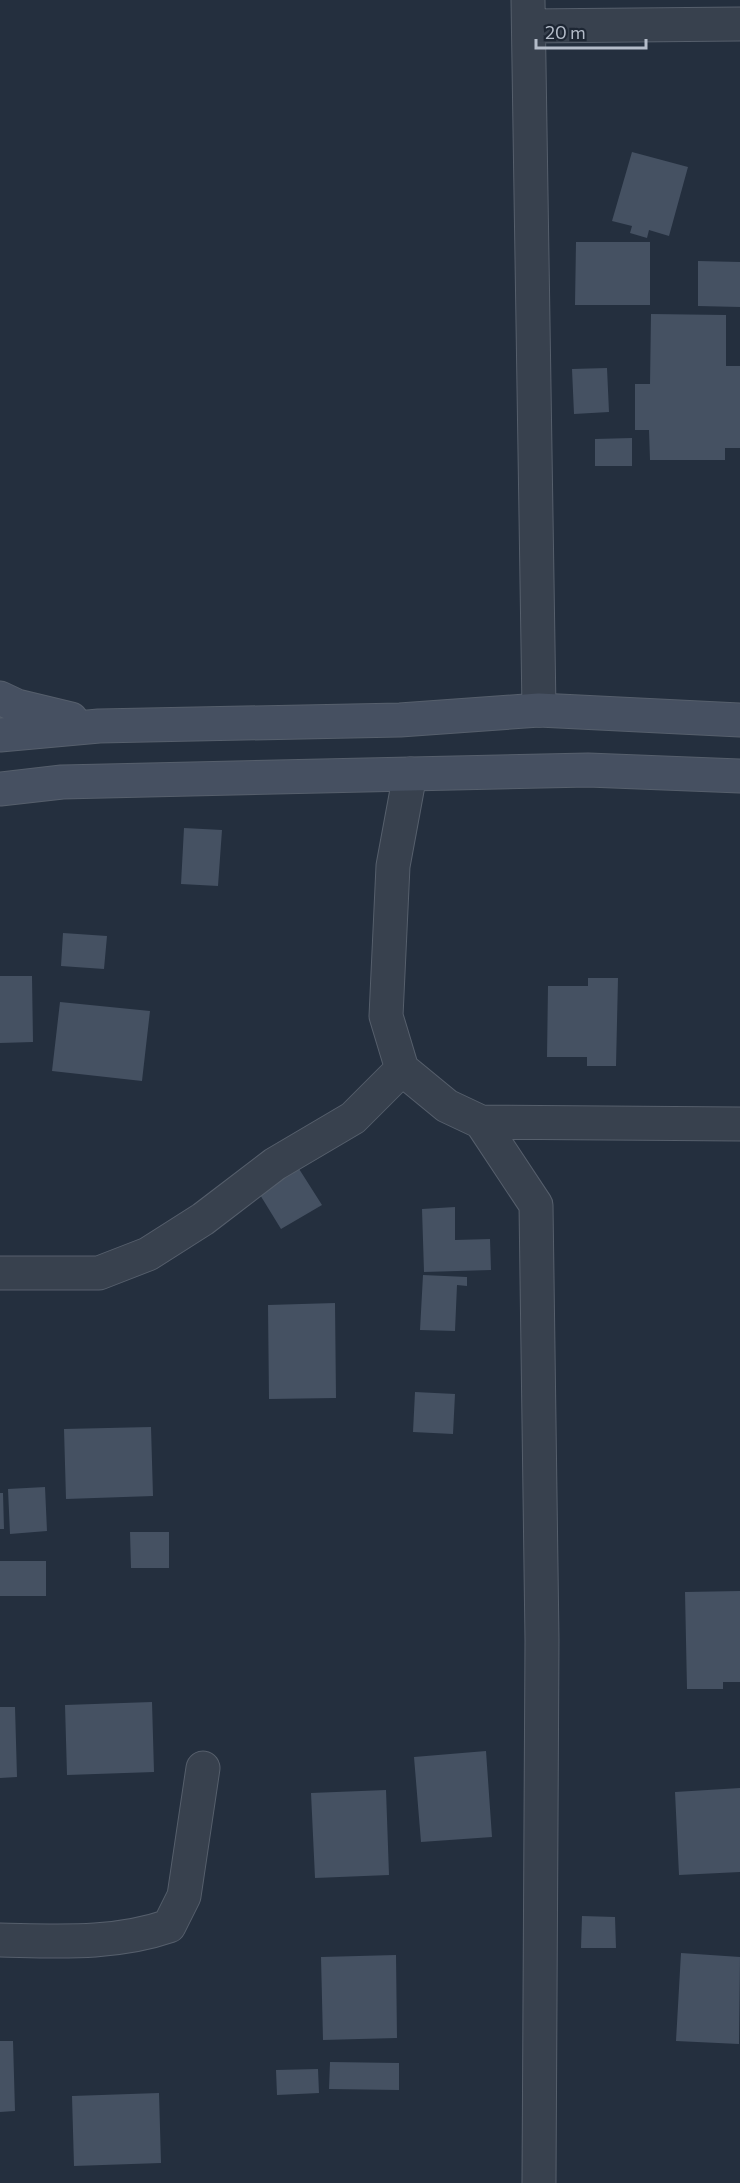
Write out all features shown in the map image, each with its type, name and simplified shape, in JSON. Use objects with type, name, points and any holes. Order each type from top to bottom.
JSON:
[{"type":"street","points":[[539,710],[528,13],[740,24]]},
{"type":"street","points":[[0,698],[18,706],[99,726]]},
{"type":"street","points":[[0,735],[99,726],[400,720],[539,710],[740,720]]},
{"type":"street","points":[[0,789],[62,782],[588,770],[740,776]]},
{"type":"street","points":[[410,774],[393,866],[386,1016],[402,1069],[447,1106],[481,1122],[740,1124]]},
{"type":"street","points":[[0,1273],[99,1273],[148,1254],[203,1219],[275,1164],[353,1118],[402,1069]]},
{"type":"street","points":[[481,1122],[536,1205],[542,1640],[539,2183]]},
{"type":"street","points":[[0,1940],[72,1942],[139,1936],[169,1926],[184,1896],[203,1768]]},
{"type":"building","points":[[632,152],[688,167],[669,236],[649,230],[647,238],[630,233],[632,226],[612,221]]},
{"type":"building","points":[[576,242],[650,242],[650,305],[575,305]]},
{"type":"building","points":[[698,261],[740,262],[740,307],[698,306]]},
{"type":"building","points":[[651,314],[726,315],[726,366],[740,366],[740,448],[725,448],[725,460],[650,460],[649,430],[635,430],[635,384],[650,384]]},
{"type":"building","points":[[607,368],[609,412],[574,414],[572,369]]},
{"type":"building","points":[[632,438],[632,466],[595,466],[595,439]]},
{"type":"building","points":[[184,828],[222,830],[218,886],[181,884]]},
{"type":"building","points":[[63,933],[107,936],[104,969],[61,966]]},
{"type":"building","points":[[0,976],[32,976],[33,1042],[0,1043]]},
{"type":"building","points":[[588,978],[618,978],[616,1066],[587,1066],[587,1057],[547,1057],[548,986],[588,986]]},
{"type":"building","points":[[60,1002],[150,1011],[142,1081],[52,1071]]},
{"type":"building","points":[[294,1161],[322,1205],[281,1229],[254,1185]]},
{"type":"building","points":[[455,1207],[455,1240],[490,1239],[491,1270],[424,1272],[422,1209]]},
{"type":"building","points":[[423,1275],[467,1277],[467,1286],[457,1285],[455,1331],[420,1330]]},
{"type":"building","points":[[335,1303],[336,1398],[269,1399],[268,1305]]},
{"type":"building","points":[[415,1392],[455,1394],[453,1434],[413,1432]]},
{"type":"building","points":[[151,1427],[153,1496],[66,1499],[64,1429]]},
{"type":"building","points":[[45,1487],[47,1531],[10,1534],[8,1489]]},
{"type":"building","points":[[0,1493],[3,1493],[4,1529],[0,1529]]},
{"type":"building","points":[[130,1532],[169,1532],[169,1568],[131,1568]]},
{"type":"building","points":[[0,1561],[46,1561],[46,1596],[0,1596]]},
{"type":"building","points":[[740,1591],[740,1682],[723,1682],[723,1689],[687,1689],[685,1592]]},
{"type":"building","points":[[152,1702],[154,1772],[67,1775],[65,1705]]},
{"type":"building","points":[[0,1707],[15,1707],[17,1777],[0,1778]]},
{"type":"building","points":[[486,1751],[492,1837],[421,1842],[414,1757]]},
{"type":"building","points":[[740,1788],[740,1872],[679,1875],[675,1792]]},
{"type":"building","points":[[386,1790],[389,1875],[315,1878],[311,1793]]},
{"type":"building","points":[[582,1916],[615,1917],[616,1948],[581,1948]]},
{"type":"building","points":[[681,1953],[740,1957],[739,2044],[676,2041]]},
{"type":"building","points":[[396,1955],[397,2038],[323,2040],[321,1957]]},
{"type":"building","points":[[0,2041],[13,2041],[15,2111],[0,2112]]},
{"type":"building","points":[[330,2062],[399,2063],[399,2090],[329,2089]]},
{"type":"building","points":[[318,2069],[319,2093],[277,2095],[276,2070]]},
{"type":"building","points":[[159,2093],[161,2163],[74,2166],[72,2096]]}]
